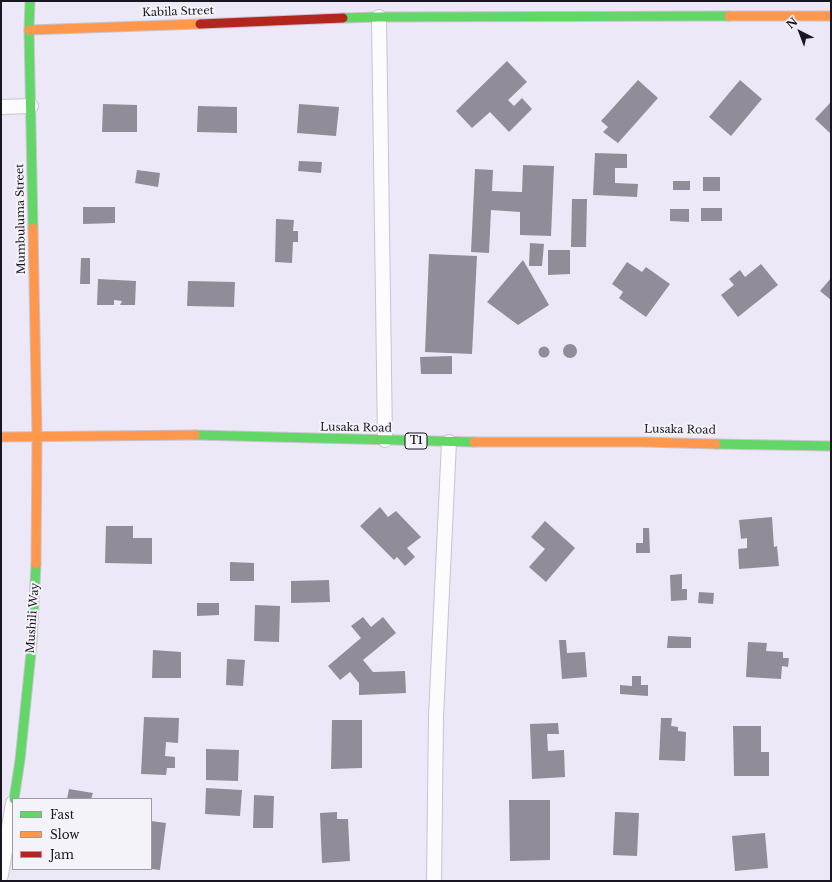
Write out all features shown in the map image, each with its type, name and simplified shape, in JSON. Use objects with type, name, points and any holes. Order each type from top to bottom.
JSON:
[{"type":"main road","name":"Mumbuluma Street","points":[[30,1],[29,30],[37,437]]},
{"type":"main road","name":"Kabila Street","points":[[29,30],[379,17],[831,16]]},
{"type":"main road","name":"Lusaka Road","points":[[1,437],[199,435],[449,442],[643,442],[831,446]]},
{"type":"main road","name":"Mushili Way","points":[[14,798],[20,760],[32,643],[36,560],[37,437]]},
{"type":"street","points":[[379,17],[385,440]]},
{"type":"street","points":[[1,107],[31,106]]},
{"type":"street","points":[[434,881],[436,717],[449,442]]},
{"type":"street","points":[[1,875],[12,809]]},
{"type":"building","points":[[507,61],[527,82],[508,100],[514,106],[522,98],[532,109],[509,132],[490,112],[472,128],[456,111]]},
{"type":"building","points":[[638,80],[658,98],[618,143],[603,132],[608,127],[601,121]]},
{"type":"building","points":[[740,80],[762,99],[731,136],[709,117]]},
{"type":"building","points":[[831,102],[831,134],[815,119]]},
{"type":"building","points":[[103,104],[137,105],[137,132],[102,132]]},
{"type":"building","points":[[299,104],[339,107],[336,136],[297,133]]},
{"type":"building","points":[[198,106],[237,107],[237,133],[197,132]]},
{"type":"building","points":[[595,153],[627,154],[627,168],[615,168],[615,183],[638,184],[637,197],[593,195]]},
{"type":"building","points":[[299,161],[322,162],[321,173],[298,171]]},
{"type":"building","points":[[523,165],[554,166],[551,236],[520,235],[520,212],[491,210],[489,253],[471,252],[475,169],[493,170],[492,191],[522,192]]},
{"type":"building","points":[[137,170],[160,173],[158,187],[135,183]]},
{"type":"building","points":[[703,177],[720,177],[720,191],[703,191]]},
{"type":"building","points":[[673,181],[690,181],[690,190],[673,190]]},
{"type":"building","points":[[572,199],[587,199],[586,247],[571,247]]},
{"type":"building","points":[[83,207],[115,207],[115,223],[83,224]]},
{"type":"building","points":[[701,208],[722,208],[722,221],[701,221]]},
{"type":"building","points":[[670,209],[689,209],[689,222],[670,221]]},
{"type":"building","points":[[276,219],[294,220],[293,231],[298,231],[298,242],[293,242],[292,263],[275,262]]},
{"type":"building","points":[[530,243],[544,244],[542,266],[529,266]]},
{"type":"building","points":[[548,250],[570,250],[570,274],[548,275]]},
{"type":"building","points":[[429,254],[477,256],[472,354],[425,352]]},
{"type":"building","points":[[81,258],[90,258],[90,284],[80,284]]},
{"type":"building","points":[[523,260],[549,305],[518,325],[487,302]]},
{"type":"building","points":[[627,262],[642,272],[646,267],[670,284],[646,317],[619,298],[623,292],[612,284]]},
{"type":"building","points":[[761,264],[778,285],[738,317],[721,295],[734,285],[729,279],[740,270],[745,277]]},
{"type":"building","points":[[831,278],[831,300],[820,291]]},
{"type":"building","points":[[98,279],[136,281],[135,305],[120,305],[122,301],[114,300],[114,305],[97,305]]},
{"type":"building","points":[[188,281],[235,282],[234,307],[187,306]]},
{"type":"building","points":[[570,344],[575,346],[577,351],[575,356],[570,358],[565,356],[563,351],[565,346]]},
{"type":"building","points":[[542,347],[546,347],[548,348],[548,356],[542,357],[539,354],[539,350]]},
{"type":"building","points":[[452,356],[452,374],[421,374],[420,357]]},
{"type":"building","points":[[380,507],[388,517],[396,511],[421,537],[407,548],[415,557],[405,566],[397,557],[394,560],[360,526]]},
{"type":"building","points":[[772,517],[774,547],[777,546],[779,566],[739,569],[738,549],[747,548],[747,538],[741,539],[739,520]]},
{"type":"building","points":[[545,521],[575,548],[546,582],[529,567],[545,549],[531,537]]},
{"type":"building","points":[[106,526],[133,526],[133,538],[152,538],[152,564],[105,563]]},
{"type":"building","points":[[643,528],[649,528],[650,553],[636,553],[636,543],[643,543]]},
{"type":"building","points":[[230,562],[254,563],[254,581],[230,581]]},
{"type":"building","points":[[682,574],[682,589],[687,589],[687,600],[671,601],[670,575]]},
{"type":"building","points":[[329,580],[330,602],[291,603],[291,581]]},
{"type":"building","points":[[699,592],[714,593],[713,604],[698,603]]},
{"type":"building","points":[[197,603],[219,603],[219,615],[197,616]]},
{"type":"building","points":[[255,605],[280,606],[279,642],[254,641]]},
{"type":"building","points":[[363,617],[371,627],[383,617],[396,633],[363,660],[373,672],[405,671],[406,693],[359,695],[359,683],[350,672],[340,680],[328,666],[361,638],[351,626]]},
{"type":"building","points":[[668,636],[691,637],[691,648],[667,648]]},
{"type":"building","points":[[559,640],[566,640],[567,653],[585,652],[587,677],[562,679]]},
{"type":"building","points":[[748,642],[767,643],[766,651],[783,652],[783,658],[789,658],[788,667],[782,666],[781,679],[746,677]]},
{"type":"building","points":[[153,650],[181,652],[181,678],[152,678]]},
{"type":"building","points":[[227,659],[245,660],[243,686],[226,685]]},
{"type":"building","points":[[632,676],[641,676],[641,685],[648,685],[648,696],[620,694],[620,685],[632,686]]},
{"type":"building","points":[[144,717],[179,718],[178,743],[166,742],[165,756],[175,757],[175,768],[167,768],[166,775],[141,774]]},
{"type":"building","points":[[661,718],[672,718],[671,726],[678,727],[678,731],[686,732],[685,761],[659,760]]},
{"type":"building","points":[[332,720],[362,720],[362,768],[331,769]]},
{"type":"building","points":[[558,723],[559,734],[547,734],[548,751],[564,750],[565,777],[532,779],[530,724]]},
{"type":"building","points":[[733,726],[761,726],[761,752],[769,752],[769,776],[734,776]]},
{"type":"building","points":[[206,749],[239,750],[238,781],[206,780]]},
{"type":"building","points":[[206,788],[242,790],[240,816],[205,814]]},
{"type":"building","points":[[69,789],[93,793],[91,798],[67,798]]},
{"type":"building","points":[[254,795],[274,796],[273,828],[253,828]]},
{"type":"building","points":[[509,800],[550,800],[550,860],[510,861]]},
{"type":"building","points":[[337,812],[337,819],[348,819],[350,861],[322,863],[320,813]]},
{"type":"building","points":[[615,812],[639,813],[637,856],[613,855]]},
{"type":"building","points":[[152,821],[166,823],[160,870],[152,869]]},
{"type":"building","points":[[765,833],[768,868],[735,871],[732,836]]},
{"type":"traffic: fast","points":[[30,1],[29,30],[33,228]]},
{"type":"traffic: fast","points":[[343,18],[729,16]]},
{"type":"traffic: fast","points":[[195,435],[474,442]]},
{"type":"traffic: fast","points":[[716,444],[831,446]]},
{"type":"traffic: fast","points":[[14,798],[20,760],[32,643],[36,564]]},
{"type":"traffic: slow","points":[[729,16],[831,16]]},
{"type":"traffic: slow","points":[[29,30],[200,24]]},
{"type":"traffic: slow","points":[[33,228],[37,437],[36,564]]},
{"type":"traffic: slow","points":[[1,437],[195,435]]},
{"type":"traffic: slow","points":[[474,442],[643,442],[716,444]]},
{"type":"traffic: jam","points":[[200,24],[343,18]]}]
